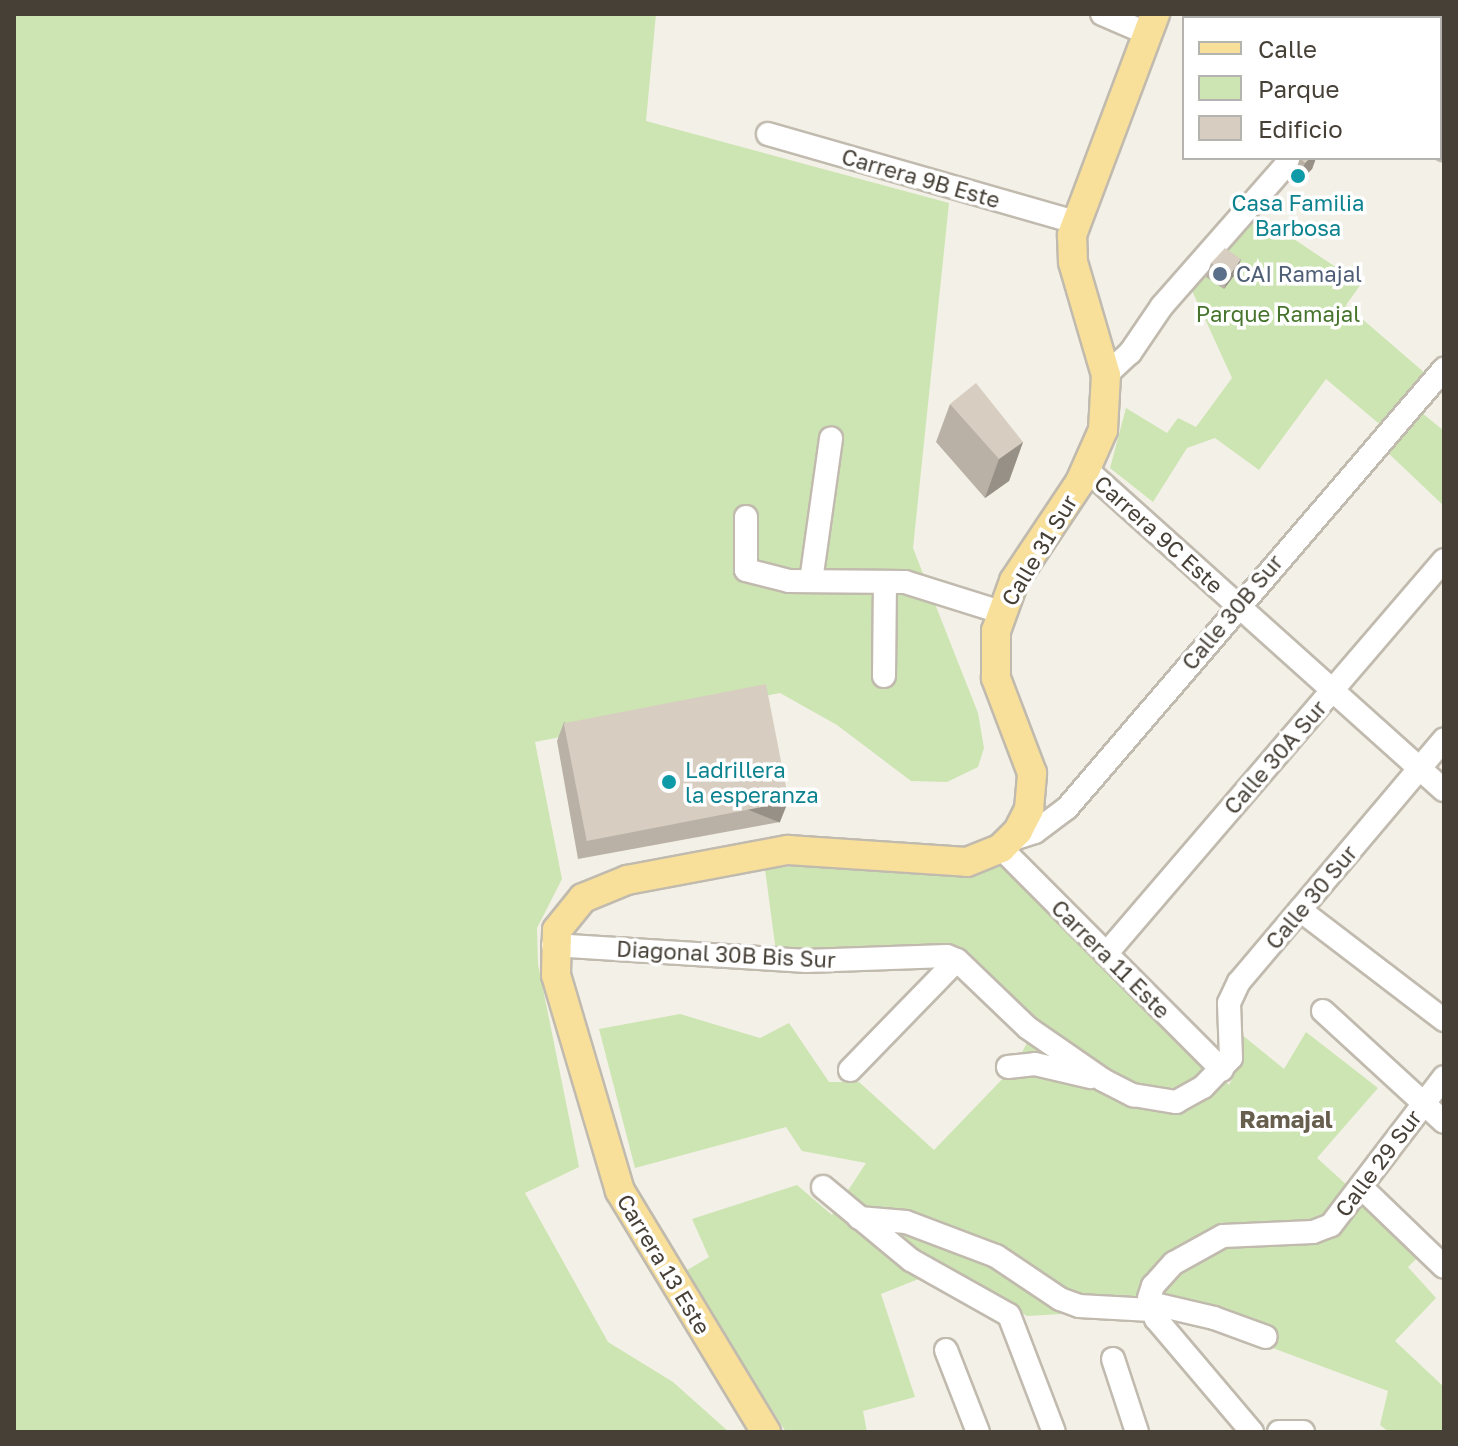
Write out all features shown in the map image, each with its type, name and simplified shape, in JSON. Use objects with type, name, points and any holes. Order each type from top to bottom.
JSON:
[{"type":"main road","name":"Calle 31 Sur","points":[[1006,844],[1029,809],[1033,785],[996,678],[994,647],[1001,612],[1014,581],[1087,470],[1106,414],[1106,375],[1073,262],[1074,222],[1152,24]]},
{"type":"main road","points":[[553,945],[573,906],[627,880],[788,850],[844,850],[955,863],[1006,844]]},
{"type":"main road","name":"Carrera 13 Este","points":[[553,945],[556,975],[620,1191],[766,1432]]},
{"type":"street","points":[[1102,14],[1152,24]]},
{"type":"street","name":"Carrera 9B Este","points":[[768,134],[1074,222]]},
{"type":"street","points":[[1106,375],[1130,353],[1162,306],[1290,160]]},
{"type":"street","name":"Calle 30B Sur","points":[[1006,844],[1043,827],[1067,808],[1239,604],[1444,369]]},
{"type":"street","points":[[811,581],[831,438]]},
{"type":"street","name":"Carrera 9C Este","points":[[1087,470],[1444,790]]},
{"type":"street","points":[[746,517],[746,570],[811,581],[905,582],[1001,612]]},
{"type":"street","name":"Calle 30A Sur","points":[[1106,954],[1444,560]]},
{"type":"street","points":[[884,676],[885,582]]},
{"type":"street","name":"Calle 30 Sur","points":[[1222,1070],[1233,1049],[1229,1015],[1233,991],[1444,739]]},
{"type":"street","name":"Carrera 11 Este","points":[[1006,844],[1106,954],[1222,1070]]},
{"type":"street","points":[[1300,910],[1444,1020]]},
{"type":"street","name":"Diagonal 30B Bis Sur","points":[[553,945],[806,961],[934,954],[957,960]]},
{"type":"street","points":[[850,1070],[957,960],[1028,1028],[1103,1080]]},
{"type":"street","points":[[1323,1011],[1444,1122]]},
{"type":"street","points":[[1008,1067],[1035,1064],[1103,1080],[1162,1103],[1189,1097],[1222,1070]]},
{"type":"street","name":"Calle 29 Sur","points":[[1150,1307],[1161,1274],[1205,1244],[1242,1234],[1323,1229],[1337,1219],[1444,1077]]},
{"type":"street","points":[[823,1187],[911,1260],[1009,1315],[1054,1432]]},
{"type":"street","points":[[1361,1187],[1444,1267]]},
{"type":"street","points":[[859,1218],[906,1222],[996,1256],[1060,1299],[1079,1306],[1150,1307],[1214,1318],[1266,1337]]},
{"type":"street","points":[[1150,1307],[1252,1432]]},
{"type":"street","points":[[946,1350],[978,1432]]},
{"type":"street","points":[[1113,1359],[1137,1432]]},
{"type":"street","points":[[1279,1432],[1303,1432]]},
{"type":"green space","points":[[14,14],[656,14],[646,121],[949,203],[913,548],[978,713],[984,748],[978,767],[947,782],[911,781],[837,725],[780,693],[535,742],[562,879],[537,928],[538,964],[579,1167],[525,1193],[608,1342],[673,1382],[729,1432],[14,1432]]},
{"type":"green space","name":"Parque Ramajal","points":[[1255,213],[1361,284],[1346,305],[1426,374],[1405,399],[1444,431],[1444,506],[1385,450],[1396,438],[1326,379],[1259,470],[1215,438],[1187,448],[1153,502],[1110,468],[1126,408],[1167,433],[1178,418],[1196,427],[1232,378],[1189,284]]},
{"type":"green space","points":[[1002,862],[1229,1085],[1238,1068],[1241,1034],[1284,1069],[1306,1032],[1378,1088],[1317,1158],[1422,1253],[1408,1267],[1436,1298],[1395,1341],[1444,1387],[1444,1432],[1389,1432],[1380,1425],[1388,1391],[1165,1308],[1027,1316],[946,1268],[881,1294],[915,1397],[863,1411],[867,1432],[786,1432],[684,1272],[709,1257],[692,1219],[797,1185],[832,1215],[866,1163],[802,1151],[786,1127],[635,1168],[599,1029],[680,1014],[760,1038],[789,1023],[829,1082],[859,1082],[934,1150],[1013,1068],[1036,1027],[966,960],[776,952],[765,869],[817,864],[953,876]]},
{"type":"building","points":[[1225,248],[1241,259],[1229,276],[1211,263]]},
{"type":"building","points":[[976,383],[1023,442],[999,459],[950,404]]},
{"type":"building","name":"Ladrillera la esperanza","points":[[766,684],[789,802],[587,841],[564,723]]},
{"type":"place","name":"Casa Familia Barbosa","points":[[1298,176]]},
{"type":"place","name":"CAI Ramajal","points":[[1220,274]]},
{"type":"place","name":"Ladrillera la esperanza","points":[[669,782]]},
{"type":"district","name":"Ramajal","points":[[1286,1119]]}]
